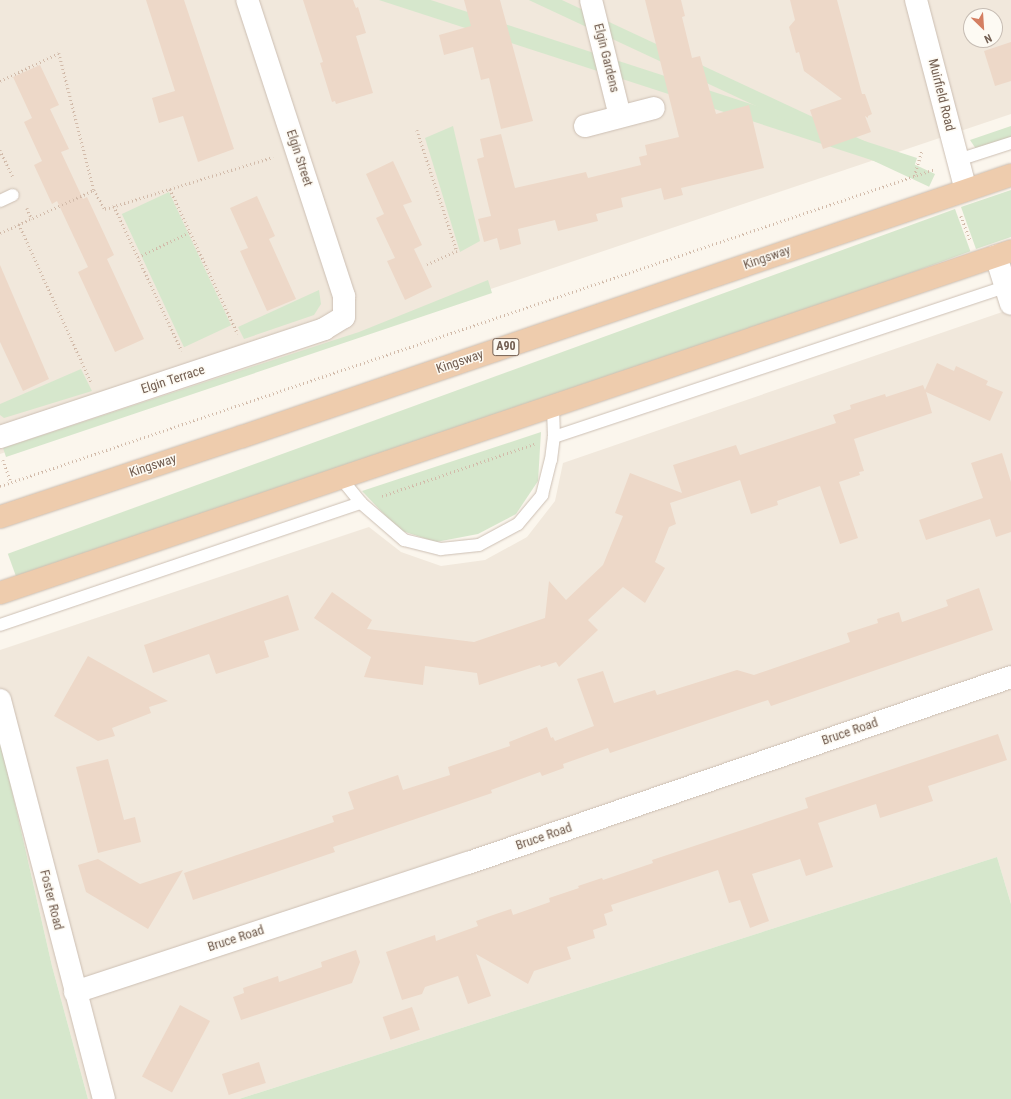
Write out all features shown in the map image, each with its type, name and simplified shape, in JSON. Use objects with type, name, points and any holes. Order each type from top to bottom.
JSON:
[{"type":"highway","name":"Kingsway","points":[[0,517],[241,437],[1011,175]]},
{"type":"highway","points":[[0,593],[995,257]]},
{"type":"street","name":"Elgin Street","points":[[247,0],[344,296],[344,317]]},
{"type":"street","name":"Elgin Gardens","points":[[591,0],[620,116]]},
{"type":"street","name":"Muirfield Road","points":[[916,0],[958,160],[960,192]]},
{"type":"street","points":[[585,126],[654,108]]},
{"type":"street","points":[[995,257],[1009,292]]},
{"type":"street","name":"Elgin Terrace","points":[[1,447],[101,404],[324,329],[344,317]]},
{"type":"street","name":"Bruce Road","points":[[75,992],[468,863],[1011,677]]},
{"type":"street","name":"Foster Road","points":[[0,700],[104,1099]]},
{"type":"lane","points":[[958,160],[1011,143]]},
{"type":"lane","points":[[0,200],[13,194]]},
{"type":"lane","points":[[554,437],[1009,292]]},
{"type":"lane","points":[[340,477],[361,503],[404,540],[441,549],[480,545],[518,524],[542,495],[551,460],[554,437],[553,406]]},
{"type":"lane","points":[[0,625],[361,503]]},
{"type":"path","points":[[0,81],[59,53],[94,190],[105,210],[296,150]]},
{"type":"path","points":[[417,130],[457,251],[426,265]]},
{"type":"path","points":[[914,176],[922,150]]},
{"type":"path","points":[[0,486],[958,160]]},
{"type":"path","points":[[170,189],[248,355]]},
{"type":"path","points":[[0,233],[94,190]]},
{"type":"path","points":[[960,192],[995,257]]},
{"type":"path","points":[[114,206],[193,373]]},
{"type":"path","points":[[19,224],[101,404]]},
{"type":"path","points":[[138,257],[190,232]]},
{"type":"path","points":[[361,503],[554,437]]},
{"type":"path","points":[[1,447],[11,482]]},
{"type":"shaded area","points":[[0,0],[1011,0],[1011,114],[0,454]]},
{"type":"shaded area","points":[[1011,309],[1011,904],[997,857],[239,1099],[88,1099],[52,966],[0,738],[0,650],[369,527],[401,552],[441,566],[485,560],[527,537],[555,501],[563,463]]},
{"type":"green space","points":[[379,0],[431,0],[917,158],[912,173]]},
{"type":"green space","points":[[529,0],[562,0],[935,174],[929,187]]},
{"type":"green space","points":[[453,126],[480,241],[460,252],[425,138]]},
{"type":"green space","points":[[1011,126],[1011,137],[976,149],[970,140]]},
{"type":"green space","points":[[1011,190],[1011,237],[976,249],[961,207]]},
{"type":"green space","points":[[169,192],[231,325],[184,347],[122,214]]},
{"type":"green space","points":[[955,209],[970,251],[23,596],[8,554]]},
{"type":"green space","points":[[488,280],[492,293],[6,457],[3,448],[359,332]]},
{"type":"green space","points":[[319,290],[321,304],[314,315],[244,339],[238,327]]},
{"type":"green space","points":[[81,369],[92,391],[4,418],[0,415],[0,404]]},
{"type":"green space","points":[[541,432],[538,481],[516,514],[478,534],[436,542],[399,530],[362,491]]},
{"type":"green space","points":[[0,738],[52,966],[88,1099],[0,1099]]},
{"type":"green space","points":[[997,857],[1011,904],[1011,1099],[239,1099]]},
{"type":"building","points":[[146,0],[184,0],[234,149],[198,162],[183,116],[159,123],[152,98],[175,91]]},
{"type":"building","points":[[303,0],[353,0],[356,8],[358,7],[366,33],[356,36],[373,93],[336,104],[335,101],[332,102],[320,63],[323,62]]},
{"type":"building","points":[[464,0],[500,0],[533,121],[501,129],[489,78],[481,80],[473,47],[444,55],[439,35],[471,26]]},
{"type":"building","points":[[645,0],[681,0],[685,16],[682,17],[692,58],[700,56],[716,114],[749,105],[764,168],[681,188],[683,195],[664,200],[661,188],[621,198],[623,207],[596,214],[598,221],[558,231],[555,220],[518,229],[521,244],[500,250],[497,238],[484,242],[478,219],[491,216],[477,159],[484,157],[480,139],[501,134],[515,188],[586,172],[588,178],[641,165],[639,157],[647,155],[645,145],[679,137]]},
{"type":"building","points":[[790,0],[837,0],[862,94],[865,94],[872,114],[868,116],[868,118],[865,116],[871,132],[823,149],[810,110],[842,99],[804,71],[799,52],[796,53],[789,27],[795,20]]},
{"type":"building","points":[[1011,42],[1011,81],[995,86],[984,51],[993,48],[1003,48],[1003,45]]},
{"type":"building","points":[[40,65],[59,105],[50,109],[69,149],[61,152],[83,199],[87,197],[114,255],[107,259],[144,339],[115,352],[78,272],[88,267],[57,201],[52,204],[34,165],[42,161],[24,122],[32,118],[13,77]]},
{"type":"building","points":[[393,161],[412,202],[403,205],[422,245],[414,249],[432,287],[405,300],[387,261],[395,258],[376,218],[384,214],[366,174]]},
{"type":"building","points":[[257,196],[275,236],[269,239],[296,299],[267,311],[240,251],[248,248],[230,208]]},
{"type":"building","points":[[0,265],[49,379],[23,391],[0,342]]},
{"type":"building","points":[[937,363],[954,371],[956,366],[988,381],[986,385],[1003,392],[990,421],[926,392],[932,413],[854,439],[864,471],[859,472],[860,475],[839,482],[858,538],[840,544],[820,486],[777,501],[778,505],[751,514],[740,480],[670,503],[676,524],[669,527],[655,562],[665,568],[645,603],[623,587],[588,620],[598,630],[559,667],[556,662],[541,667],[540,665],[479,685],[477,673],[425,666],[423,685],[364,677],[371,657],[314,618],[332,592],[372,620],[367,629],[474,642],[545,618],[549,581],[566,600],[603,565],[623,516],[615,513],[630,473],[682,493],[673,465],[736,445],[740,455],[836,423],[833,415],[851,409],[850,405],[885,394],[886,397],[923,385],[925,390]]},
{"type":"building","points":[[1002,453],[1011,482],[1011,532],[996,537],[990,519],[926,540],[919,520],[983,498],[971,463]]},
{"type":"building","points":[[979,588],[993,630],[771,706],[768,700],[610,753],[608,748],[563,764],[564,768],[542,776],[540,772],[491,790],[492,793],[333,847],[335,852],[193,900],[184,873],[334,822],[332,816],[354,809],[348,792],[398,775],[403,790],[450,775],[448,767],[510,746],[509,742],[547,727],[551,738],[553,737],[555,741],[594,726],[577,679],[603,671],[614,703],[655,690],[657,695],[737,670],[754,675],[850,642],[847,633],[878,623],[877,619],[899,612],[902,622],[948,606],[946,600]]},
{"type":"building","points":[[288,595],[299,630],[264,641],[269,657],[216,674],[209,654],[153,673],[144,645]]},
{"type":"building","points":[[88,656],[168,701],[149,707],[151,713],[112,728],[115,736],[98,741],[54,716]]},
{"type":"building","points":[[998,734],[1007,760],[928,786],[933,801],[880,818],[876,804],[818,823],[833,867],[806,876],[800,859],[752,874],[769,921],[750,928],[740,900],[729,903],[718,870],[611,905],[613,911],[604,914],[607,925],[593,930],[595,938],[567,947],[571,959],[534,971],[528,984],[476,954],[491,996],[468,1004],[458,976],[425,987],[422,994],[402,1000],[386,952],[435,935],[436,941],[478,926],[476,921],[511,909],[513,915],[550,902],[549,898],[579,888],[578,886],[602,878],[603,880],[653,863],[652,860],[808,808],[805,798]]},
{"type":"building","points":[[108,759],[124,820],[135,817],[141,842],[98,853],[76,767]]},
{"type":"building","points":[[98,859],[140,884],[183,870],[148,929],[86,892],[78,865]]},
{"type":"building","points":[[356,950],[360,962],[352,983],[241,1020],[233,997],[244,993],[243,988],[278,976],[279,982],[322,967],[321,962]]},
{"type":"building","points":[[180,1005],[210,1021],[172,1092],[142,1077]]},
{"type":"building","points":[[412,1007],[420,1030],[391,1040],[383,1017]]},
{"type":"building","points":[[259,1062],[266,1083],[229,1095],[222,1074]]}]
